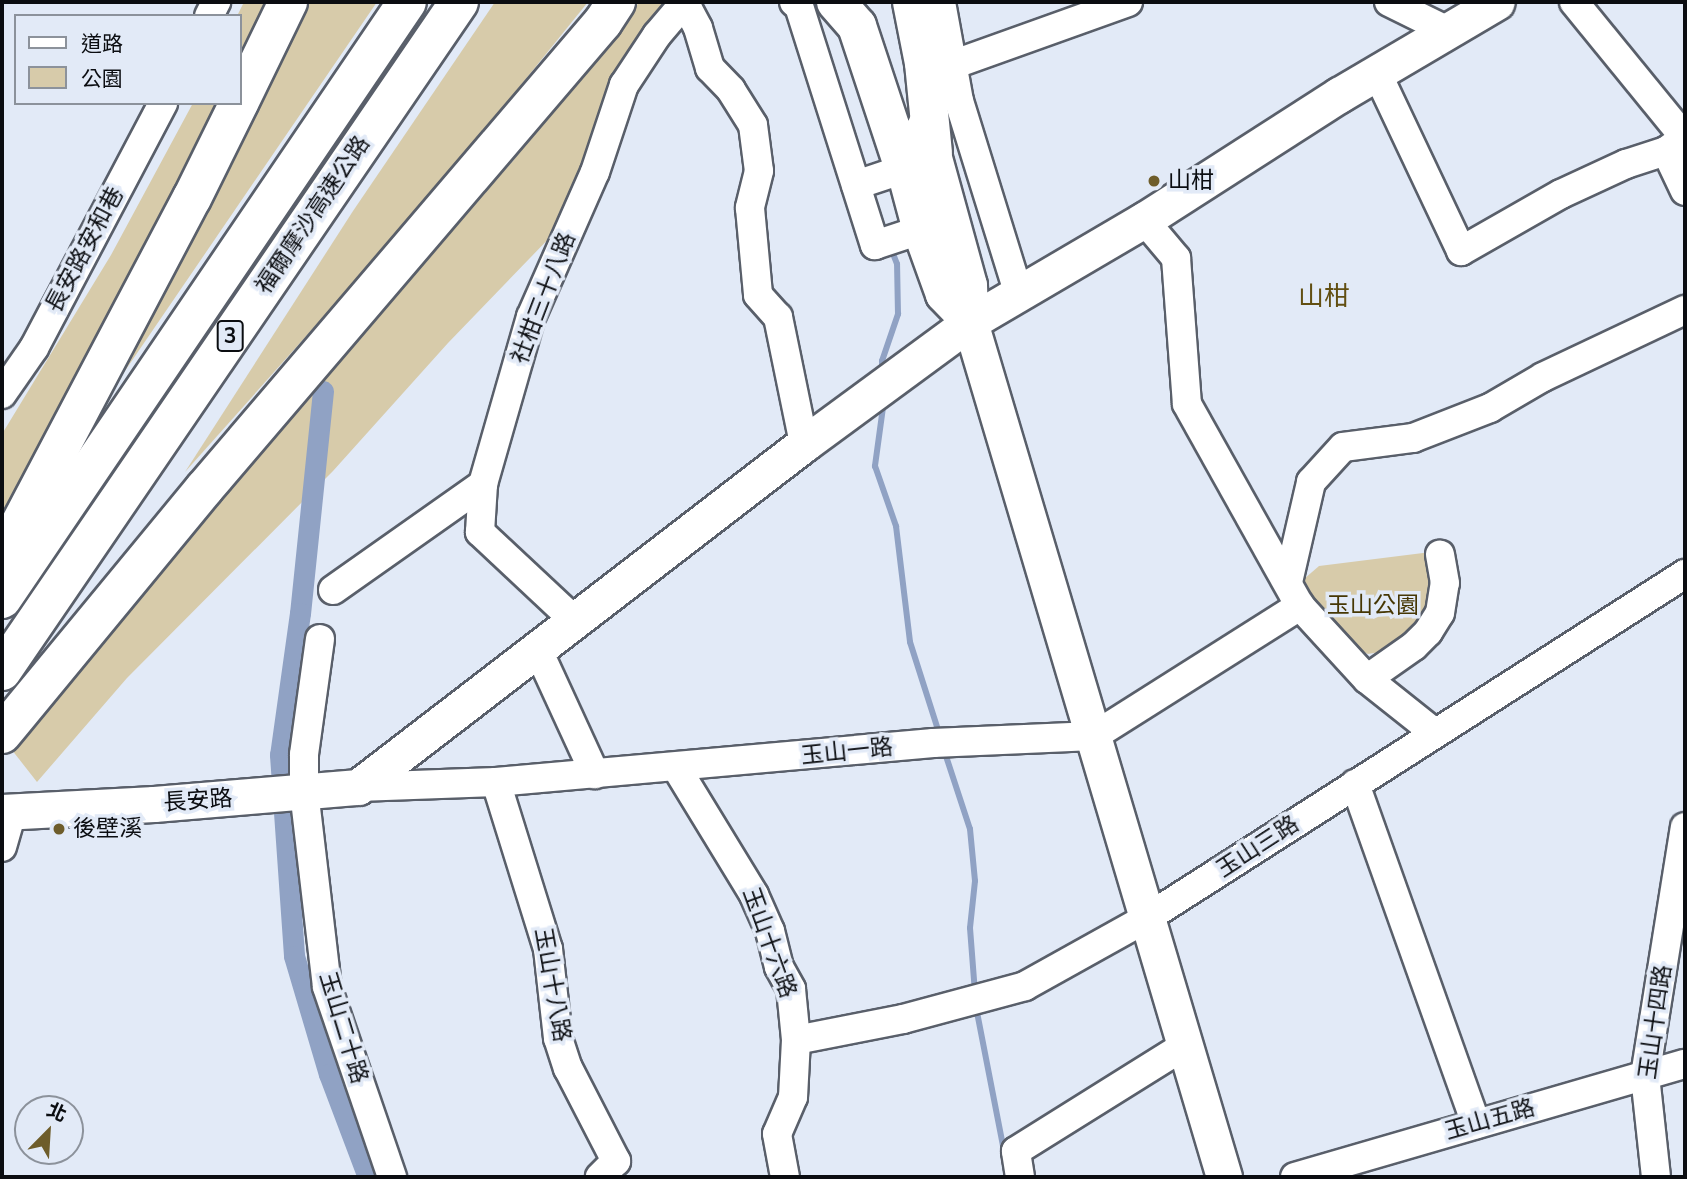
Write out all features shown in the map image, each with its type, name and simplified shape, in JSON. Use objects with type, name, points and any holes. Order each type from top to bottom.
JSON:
[{"type":"highway","points":[[242,96],[288,2]]},
{"type":"highway","name":"福爾摩沙高速公路","points":[[2,599],[407,2]]},
{"type":"highway","name":"福爾摩沙高速公路","points":[[2,671],[459,2]]},
{"type":"highway","points":[[836,2],[857,26],[912,160]]},
{"type":"highway","points":[[912,2],[924,62],[912,160]]},
{"type":"highway","points":[[2,734],[204,489],[615,9]]},
{"type":"highway","points":[[2,558],[192,198],[238,105]]},
{"type":"main road","points":[[855,2],[912,160],[949,211],[987,279],[1001,287],[1024,287]]},
{"type":"main road","points":[[892,2],[920,230],[934,305],[933,331],[894,376]]},
{"type":"main road","points":[[358,787],[804,444],[970,322],[1024,287],[1144,220],[1377,73],[1497,2]]},
{"type":"main road","points":[[949,211],[969,285],[970,322],[1224,1177]]},
{"type":"main road","points":[[920,230],[943,295],[970,322]]},
{"type":"main road","name":"長安路","points":[[7,811],[269,796],[358,787]]},
{"type":"street","points":[[794,2],[799,6],[875,245],[920,230]]},
{"type":"street","points":[[941,2],[959,101],[1024,287]]},
{"type":"street","points":[[952,65],[1128,2]]},
{"type":"street","points":[[1389,2],[1448,31]]},
{"type":"street","points":[[1574,2],[1679,142],[1685,191]]},
{"type":"street","points":[[682,4],[688,9],[698,28],[709,68],[731,90],[753,125],[759,171],[750,208],[758,295],[778,317],[804,444]]},
{"type":"street","name":"社柑三十八路","points":[[574,620],[480,532],[483,484],[531,317],[595,172],[624,85],[682,4]]},
{"type":"street","points":[[1377,73],[1461,251],[1560,194],[1679,142]]},
{"type":"street","name":"長安路安和巷","points":[[2,394],[34,348],[162,105]]},
{"type":"street","points":[[856,186],[912,160]]},
{"type":"street","points":[[1144,220],[1176,258],[1187,404],[1294,594],[1367,678],[1435,733]]},
{"type":"street","points":[[1094,736],[1294,594],[1311,482],[1343,447],[1413,438],[1490,408],[1543,377],[1685,310]]},
{"type":"street","points":[[333,590],[483,484]]},
{"type":"street","points":[[1367,678],[1414,646],[1429,632],[1440,612],[1445,583],[1440,554]]},
{"type":"street","name":"玉山三路","points":[[796,1040],[975,1000],[1025,986],[1147,918],[1685,574]]},
{"type":"street","name":"玉山二十路","points":[[320,639],[304,755],[304,791],[327,987],[392,1177]]},
{"type":"street","points":[[537,648],[595,774]]},
{"type":"street","name":"玉山一路","points":[[358,787],[496,782],[942,742],[1094,736]]},
{"type":"street","name":"玉山十六路","points":[[676,767],[754,895],[770,931],[779,967],[791,989],[796,1040],[793,1097],[777,1134],[786,1177]]},
{"type":"street","name":"玉山十八路","points":[[496,782],[548,949],[558,1038],[568,1068],[616,1161],[600,1177]]},
{"type":"street","points":[[1355,784],[1476,1124]]},
{"type":"street","points":[[2,847],[7,811]]},
{"type":"street","name":"玉山十四路","points":[[1656,1177],[1645,1076],[1685,827]]},
{"type":"street","points":[[1020,1177],[1016,1151],[1184,1046]]},
{"type":"street","name":"玉山五路","points":[[1295,1177],[1685,1064]]},
{"type":"green space","points":[[244,2],[266,2],[242,53],[242,14],[238,14]]},
{"type":"green space","points":[[305,2],[377,2],[103,403],[208,211]]},
{"type":"green space","points":[[495,2],[588,2],[432,195],[185,472],[353,211]]},
{"type":"green space","points":[[640,2],[671,2],[557,230],[448,343],[333,471],[127,678],[37,782],[8,745],[455,223],[513,161],[606,34]]},
{"type":"green space","points":[[192,105],[217,105],[134,280],[2,522],[2,434],[111,255]]},
{"type":"green space","name":"玉山公園","points":[[1431,552],[1436,590],[1424,620],[1391,650],[1368,654],[1344,643],[1304,600],[1304,579],[1319,566]]},
{"type":"waterway","points":[[882,372],[882,361],[898,314],[897,264],[894,256]]},
{"type":"waterway","points":[[323,391],[300,613],[280,755],[294,956],[329,1074],[368,1177]]},
{"type":"waterway","points":[[884,400],[875,466],[896,526],[910,642],[940,736]]},
{"type":"waterway","points":[[944,750],[970,829],[975,881],[970,928],[975,993]]},
{"type":"waterway","points":[[976,1007],[1004,1151]]},
{"type":"place","name":"山柑","points":[[1154,181]]},
{"type":"place","name":"後壁溪","points":[[59,829]]},
{"type":"district","name":"山柑","points":[[1324,297]]}]
